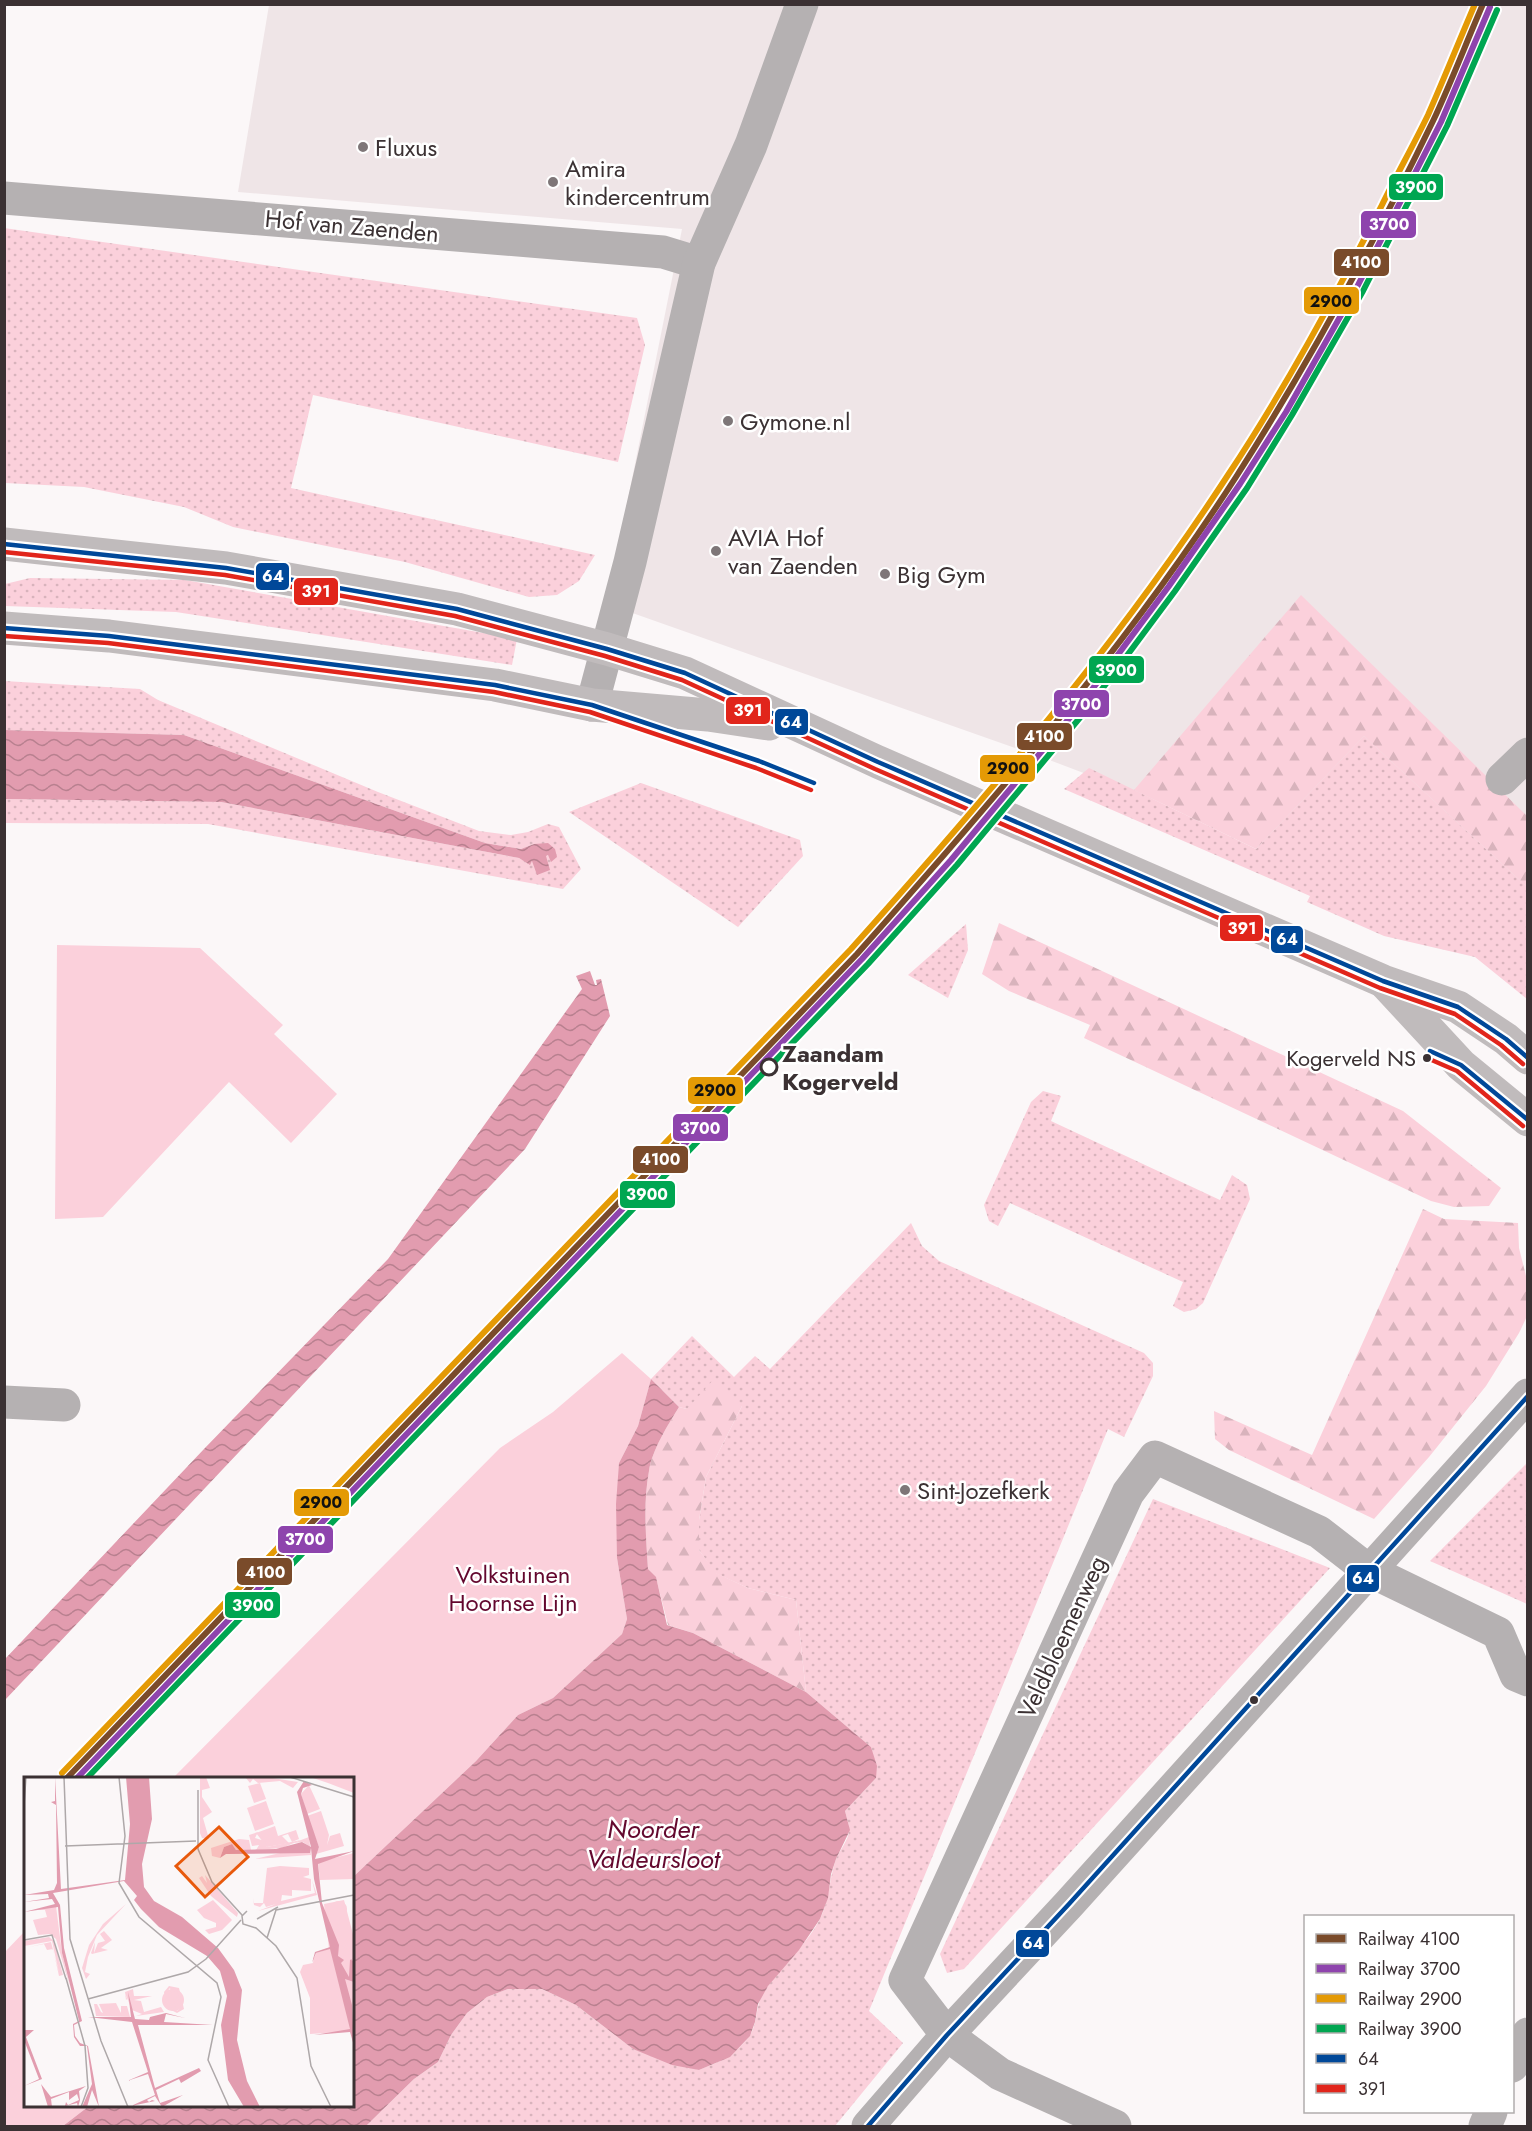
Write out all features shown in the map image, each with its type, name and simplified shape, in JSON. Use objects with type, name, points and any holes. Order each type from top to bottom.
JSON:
[{"type":"main road","points":[[4,544],[237,570],[458,609],[607,648],[685,673],[810,731],[1383,981],[1458,1007],[1506,1039],[1527,1058]]},
{"type":"main road","points":[[4,628],[109,636],[495,685],[592,705],[708,715],[810,731]]},
{"type":"main road","points":[[1383,981],[1461,1065],[1527,1120]]},
{"type":"street","points":[[592,705],[630,562],[699,263],[751,145],[802,4]]},
{"type":"street","name":"Hof van Zaenden","points":[[4,198],[663,252],[699,263]]},
{"type":"street","points":[[1502,779],[1527,753]]},
{"type":"street","points":[[868,2127],[947,2035],[1069,1904],[1527,1395]]},
{"type":"street","points":[[4,1402],[64,1405]]},
{"type":"street","name":"Veldbloemenweg","points":[[947,2035],[905,1980],[1128,1493],[1155,1456],[1319,1532],[1368,1570]]},
{"type":"street","points":[[1368,1570],[1498,1633],[1516,1675],[1527,1680]]},
{"type":"street","points":[[1514,2062],[1527,2034]]},
{"type":"street","points":[[947,2035],[1000,2074],[1115,2127]]},
{"type":"street","points":[[1485,2127],[1491,2113]]},
{"type":"shaded area","points":[[269,5],[1527,5],[1527,955],[1492,928],[1052,761],[607,604],[682,229],[238,192]]},
{"type":"green space","points":[[4,228],[637,318],[645,345],[618,462],[313,395],[291,488],[595,555],[579,581],[557,595],[529,597],[405,562],[233,527],[184,507],[84,487],[5,483]]},
{"type":"green space","points":[[30,578],[185,580],[517,639],[512,665],[176,612],[5,606],[5,584]]},
{"type":"green space","points":[[1301,595],[1527,816],[1527,887],[1364,736],[1256,849],[1134,790]]},
{"type":"green space","points":[[4,681],[140,689],[158,700],[378,792],[479,831],[511,835],[528,832],[548,824],[559,827],[581,869],[563,889],[208,824],[5,823],[5,799],[221,802],[519,858],[530,864],[547,855],[554,860],[534,844],[521,849],[485,843],[184,735],[5,730]]},
{"type":"green space","points":[[1364,736],[1527,887],[1527,999],[1475,957],[1384,936],[1307,902],[1310,896],[1064,789],[1089,768],[1256,849]]},
{"type":"green space","points":[[641,783],[800,840],[803,856],[738,927],[569,812]]},
{"type":"green space","points":[[999,923],[1403,1111],[1501,1188],[1489,1206],[1454,1207],[1431,1201],[1084,1038],[1090,1025],[1009,991],[982,974]]},
{"type":"green space","points":[[966,924],[968,950],[948,998],[908,975]]},
{"type":"green space","points":[[57,945],[200,948],[283,1025],[274,1034],[337,1094],[291,1143],[229,1082],[103,1217],[55,1219]]},
{"type":"green space","points":[[1043,1091],[1061,1096],[1051,1121],[1220,1200],[1232,1175],[1247,1185],[1250,1199],[1203,1303],[1196,1309],[1184,1312],[1173,1306],[1183,1282],[1010,1203],[998,1226],[989,1221],[984,1205],[1031,1102]]},
{"type":"green space","points":[[1423,1209],[1444,1219],[1518,1223],[1519,1248],[1528,1284],[1527,1316],[1486,1386],[1429,1457],[1374,1519],[1229,1450],[1215,1439],[1214,1411],[1312,1455]]},
{"type":"green space","points":[[911,1223],[922,1246],[939,1261],[1144,1353],[1153,1363],[1153,1376],[1124,1437],[1108,1429],[869,2011],[903,2043],[835,2126],[366,2126],[414,2079],[438,2062],[451,2035],[467,2013],[487,1997],[508,1989],[542,1989],[576,2005],[633,2049],[699,2070],[714,2064],[726,2058],[748,2038],[762,1995],[814,1929],[825,1905],[835,1862],[849,1833],[845,1811],[876,1778],[871,1747],[806,1692],[796,1600],[748,1588],[715,1573],[699,1550],[699,1520],[706,1477],[742,1406],[687,1409],[679,1407],[651,1379],[692,1336],[734,1377],[755,1356],[770,1369]]},
{"type":"green space","name":"Volkstuinen Hoornse Lijn","points":[[622,1353],[651,1379],[638,1426],[619,1463],[617,1558],[627,1619],[622,1634],[553,1698],[518,1715],[476,1761],[354,1876],[354,1777],[174,1777],[500,1448],[553,1412]]},
{"type":"green space","points":[[714,1379],[742,1406],[706,1477],[699,1520],[699,1550],[716,1573],[748,1588],[796,1600],[806,1692],[693,1633],[668,1625],[656,1578],[648,1569],[646,1495],[653,1455],[679,1407],[687,1409]]},
{"type":"green space","points":[[1527,1463],[1527,1604],[1430,1561]]},
{"type":"green space","points":[[1153,1499],[1330,1568],[964,1969],[947,1973],[940,1954]]},
{"type":"green space","points":[[24,1932],[24,2107],[88,2107],[63,2126],[5,2126],[4,1953]]},
{"type":"water","points":[[5,730],[184,735],[485,843],[521,849],[534,844],[548,843],[555,849],[557,857],[551,862],[548,855],[546,856],[550,870],[537,875],[532,861],[530,865],[519,858],[221,802],[5,799]]},
{"type":"water","points":[[590,971],[595,985],[597,985],[596,980],[601,979],[610,1016],[525,1149],[5,1700],[5,1659],[388,1259],[582,989],[576,976]]},
{"type":"water","name":"Noorder Valdeursloot","points":[[651,1379],[679,1407],[653,1455],[646,1495],[648,1569],[656,1577],[667,1625],[693,1633],[806,1692],[871,1747],[877,1766],[876,1778],[845,1811],[850,1830],[836,1859],[831,1874],[828,1898],[820,1919],[799,1950],[768,1986],[758,2004],[750,2036],[730,2057],[699,2070],[672,2065],[633,2049],[576,2005],[542,1989],[508,1989],[487,1997],[467,2013],[451,2035],[438,2062],[414,2079],[366,2126],[63,2126],[88,2107],[354,2107],[354,1876],[476,1761],[518,1715],[553,1698],[622,1634],[627,1619],[617,1558],[616,1504],[619,1463],[638,1426]]},
{"type":"rail line","name":"2900","points":[[62,1773],[851,949],[1049,719],[1186,538],[1269,410],[1327,309],[1422,127],[1475,4]]},
{"type":"rail line","name":"4100","points":[[68,1777],[857,954],[1056,723],[1194,540],[1289,390],[1340,302],[1411,167],[1440,107],[1483,4]]},
{"type":"rail line","name":"3700","points":[[78,1777],[862,959],[951,860],[1082,703],[1169,586],[1240,484],[1286,412],[1357,287],[1441,122],[1490,7]]},
{"type":"rail line","name":"3900","points":[[88,1777],[868,964],[957,865],[1088,708],[1175,591],[1247,488],[1292,415],[1363,291],[1447,126],[1497,10]]},
{"type":"transit line","name":"64","points":[[4,544],[226,568],[457,609],[607,649],[685,673],[878,762],[1383,981],[1458,1007],[1506,1039],[1528,1058]]},
{"type":"transit line","name":"391","points":[[4,552],[225,575],[455,616],[605,656],[682,680],[875,769],[1380,988],[1455,1014],[1501,1045],[1523,1064]]},
{"type":"transit line","name":"64","points":[[4,628],[109,636],[495,685],[592,705],[759,761],[814,783]]},
{"type":"transit line","name":"391","points":[[4,636],[108,643],[494,692],[590,712],[756,768],[811,790]]},
{"type":"transit line","name":"64","points":[[1430,1051],[1461,1065],[1528,1120]]},
{"type":"transit line","name":"391","points":[[1427,1058],[1457,1071],[1523,1126]]},
{"type":"transit line","name":"64","points":[[868,2126],[947,2035],[1069,1904],[1528,1396]]},
{"type":"place","name":"Fluxus","points":[[363,147]]},
{"type":"place","name":"Amira kindercentrum","points":[[553,182]]},
{"type":"place","name":"Gymone.nl","points":[[728,421]]},
{"type":"place","name":"AVIA Hof van Zaenden","points":[[716,551]]},
{"type":"place","name":"Big Gym","points":[[885,574]]},
{"type":"place","name":"Kogerveld NS","points":[[1427,1058]]},
{"type":"place","name":"Zaandam Kogerveld","points":[[769,1067]]},
{"type":"place","name":"Sint-Jozefkerk","points":[[905,1490]]}]
